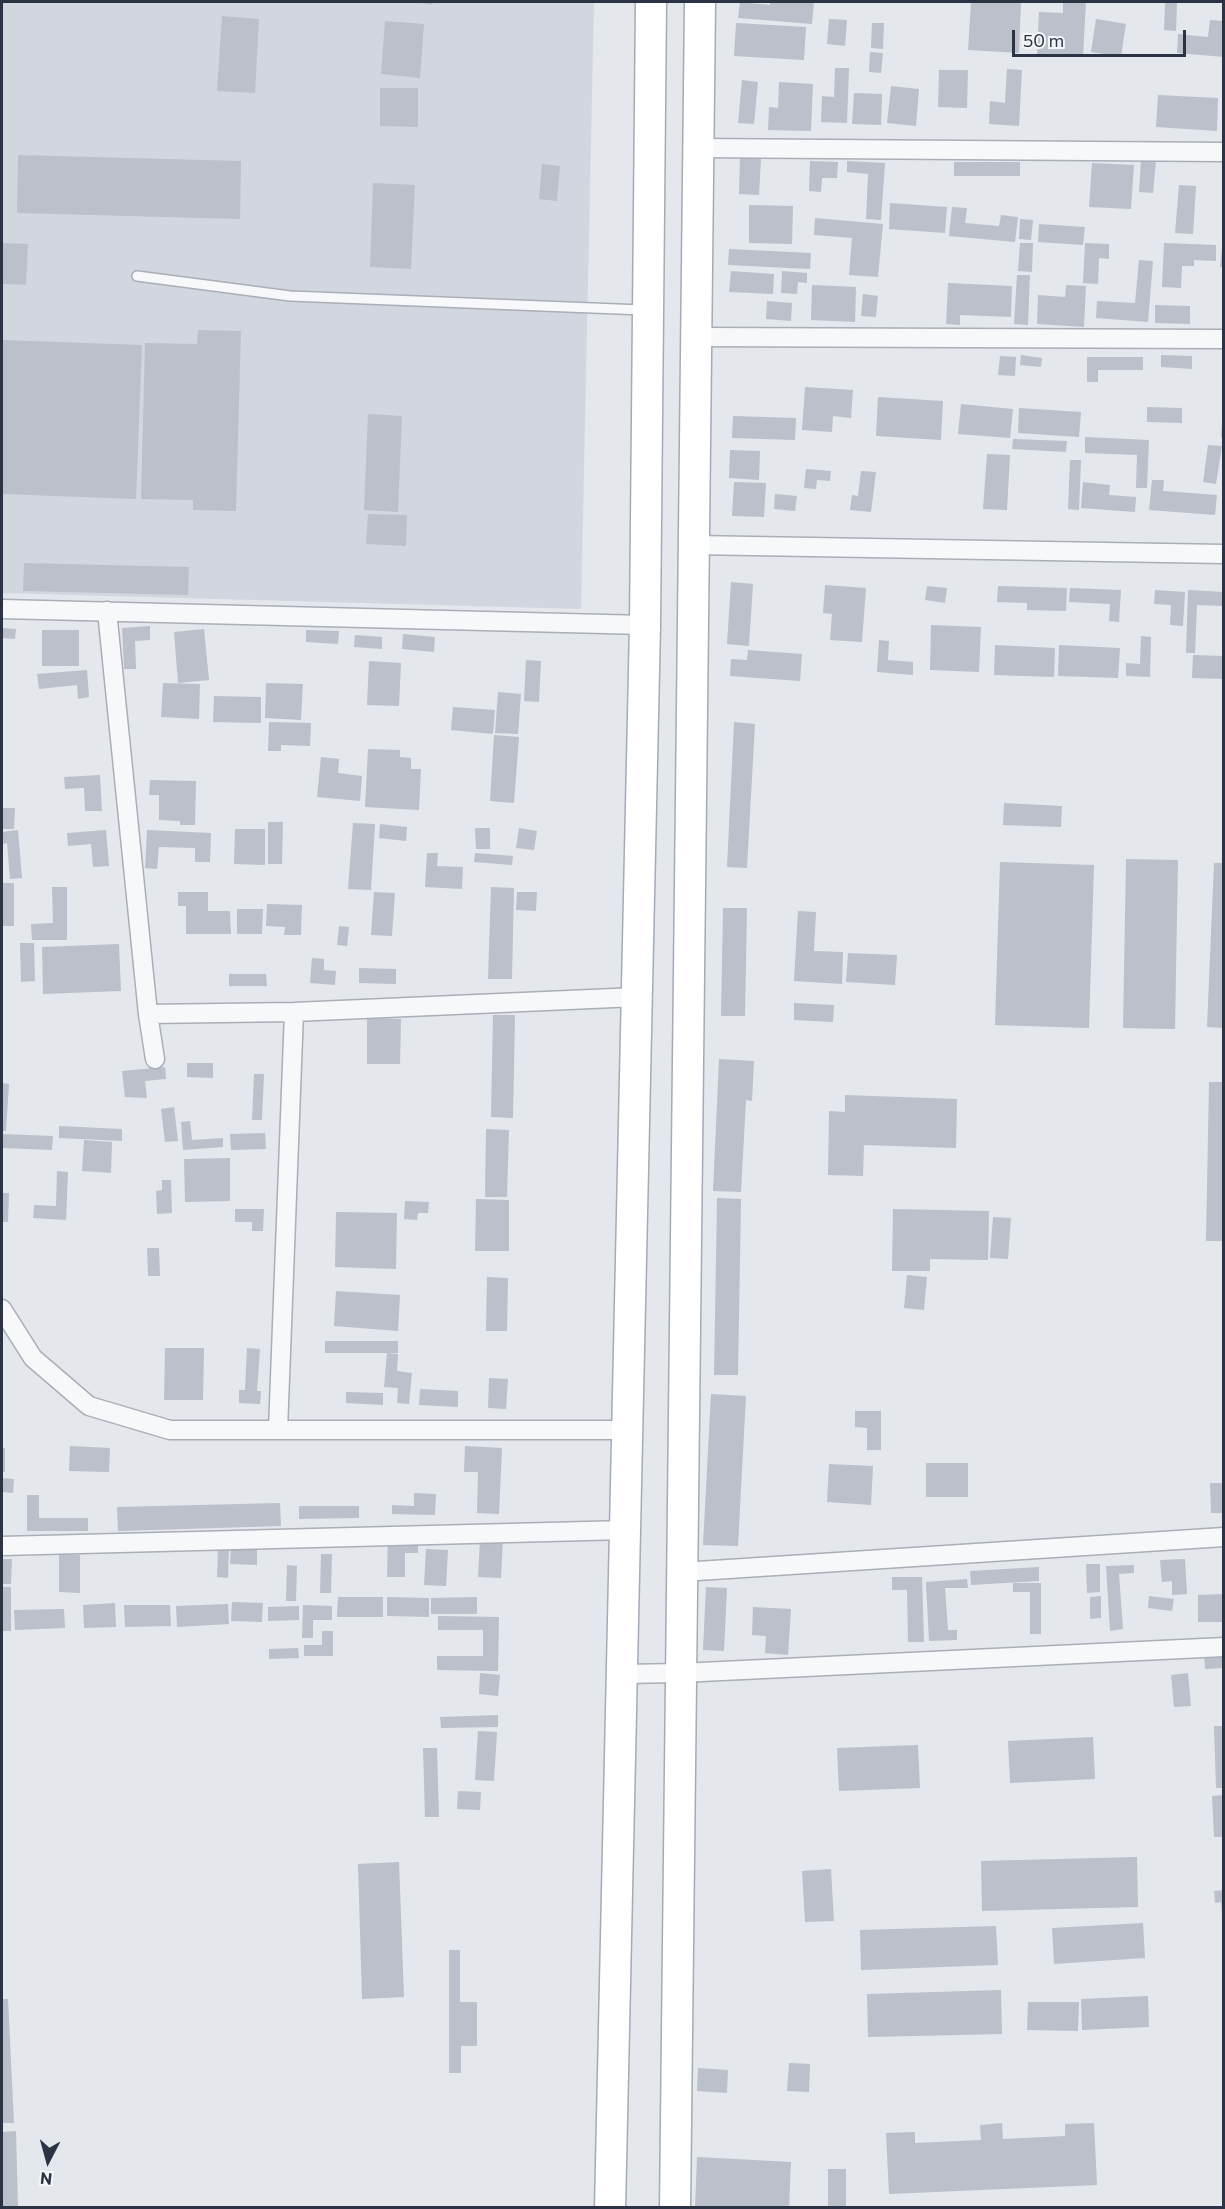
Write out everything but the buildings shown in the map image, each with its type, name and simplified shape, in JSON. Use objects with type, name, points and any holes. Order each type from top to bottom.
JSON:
[{"type":"main road","points":[[610,2208],[645,625],[651,2]]},
{"type":"main road","points":[[675,2208],[700,2]]},
{"type":"street","points":[[698,148],[1224,153]]},
{"type":"street","points":[[696,337],[1224,339]]},
{"type":"street","points":[[693,545],[1224,554]]},
{"type":"street","points":[[2,609],[645,625]]},
{"type":"street","points":[[107,611],[148,1014],[155,1059]]},
{"type":"street","points":[[148,1014],[294,1012],[637,997]]},
{"type":"street","points":[[278,1430],[294,1012]]},
{"type":"street","points":[[2,1308],[33,1358],[89,1406],[170,1431],[628,1430]]},
{"type":"street","points":[[2,1546],[626,1530]]},
{"type":"street","points":[[682,1572],[1224,1537]]},
{"type":"street","points":[[622,1674],[1224,1647]]},
{"type":"lane","points":[[137,276],[290,296],[648,310]]},
{"type":"shaded area","points":[[2,2],[594,2],[581,609],[2,593]]}]
